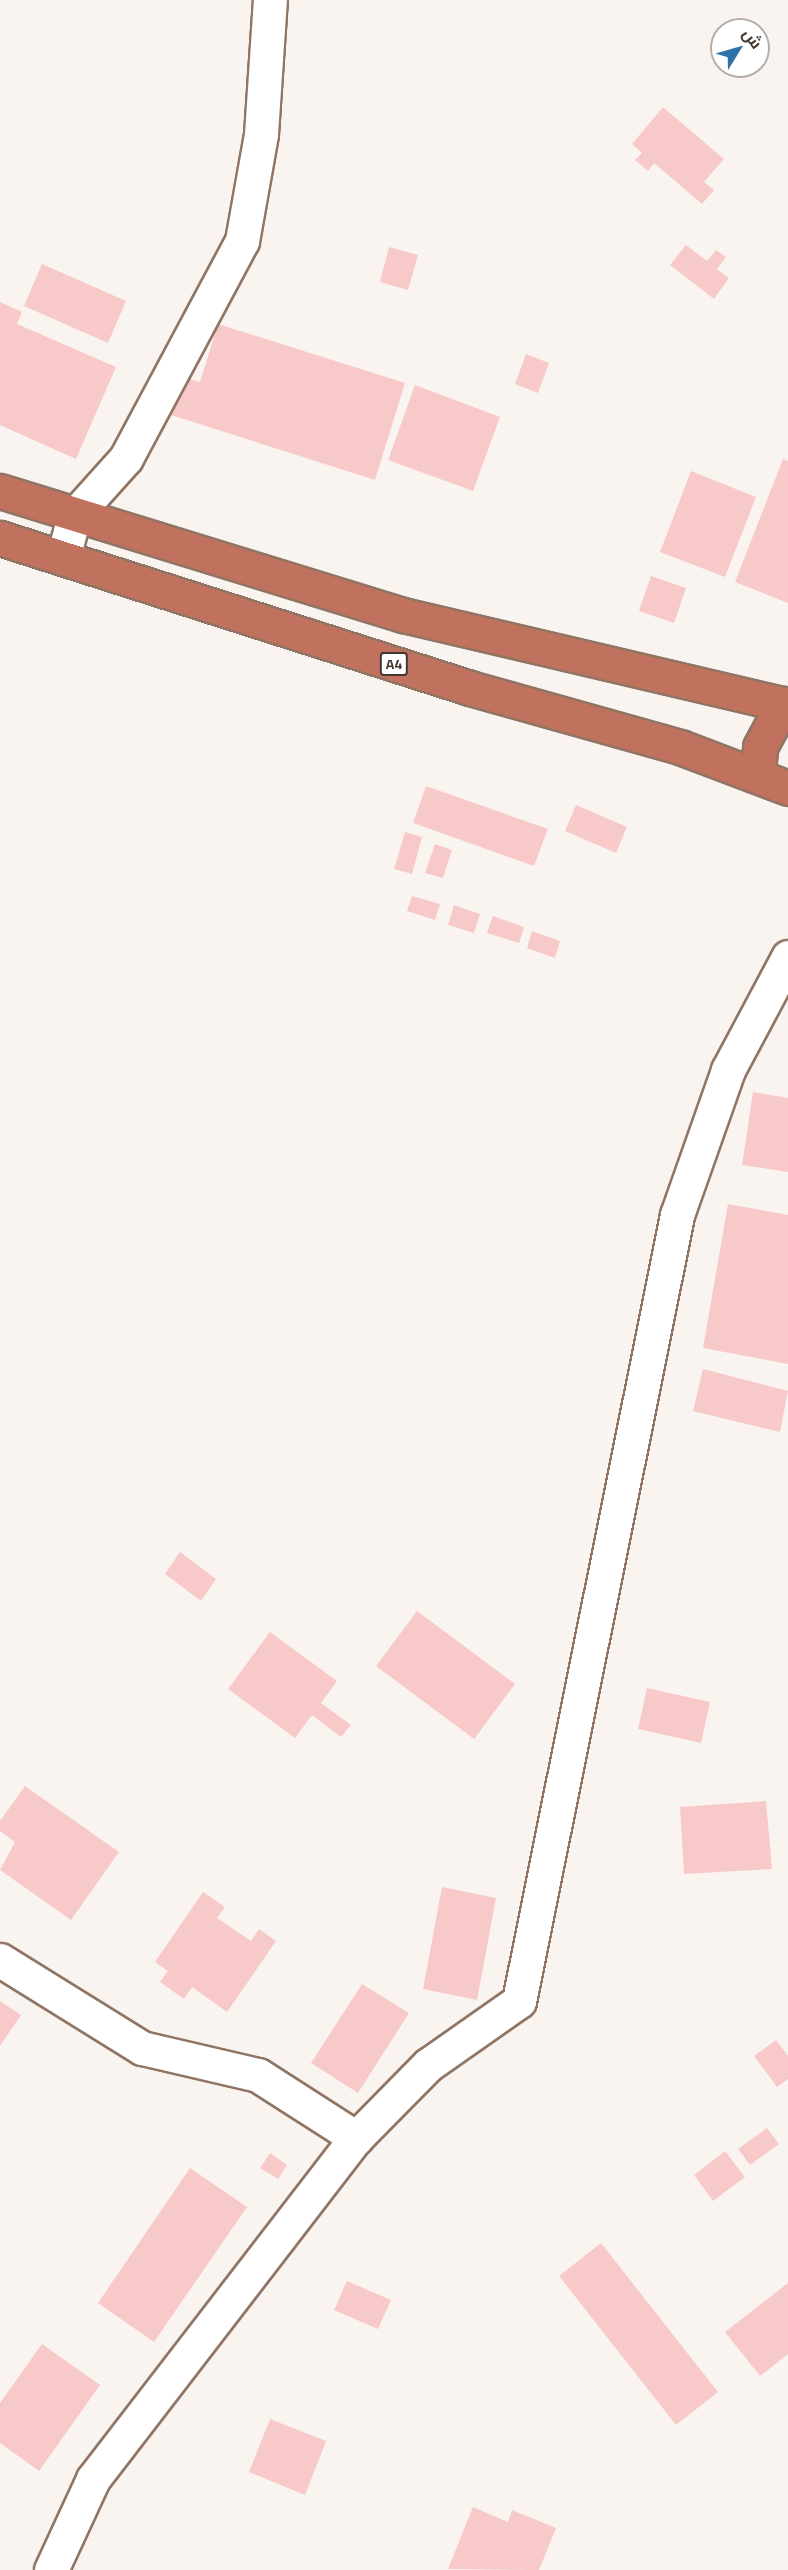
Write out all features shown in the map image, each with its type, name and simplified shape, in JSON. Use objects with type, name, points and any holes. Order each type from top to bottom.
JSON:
[{"type":"highway","points":[[0,491],[74,516],[403,615],[785,705],[760,747],[758,776]]},
{"type":"highway","name":"A4","points":[[0,538],[386,662],[680,747],[788,788]]},
{"type":"highway","points":[[386,662],[403,615]]},
{"type":"street","points":[[63,558],[74,516],[126,458],[242,241],[261,134],[270,0]]},
{"type":"street","points":[[51,2570],[93,2479],[356,2138],[428,2065],[519,2001],[677,1215],[728,1070],[788,957]]},
{"type":"street","points":[[0,1960],[142,2048],[258,2075],[356,2138]]},
{"type":"building","points":[[663,107],[724,159],[704,182],[714,190],[702,204],[654,163],[648,171],[635,160],[642,153],[632,144]]},
{"type":"building","points":[[686,245],[707,261],[716,250],[726,257],[717,269],[729,278],[714,299],[670,265]]},
{"type":"building","points":[[389,247],[418,255],[408,290],[380,282]]},
{"type":"building","points":[[42,264],[126,301],[108,343],[24,306]]},
{"type":"building","points":[[0,302],[22,312],[17,324],[116,367],[76,459],[0,425]]},
{"type":"building","points":[[218,324],[405,383],[375,480],[168,414],[181,376],[200,382]]},
{"type":"building","points":[[526,354],[549,363],[538,393],[515,384]]},
{"type":"building","points":[[415,385],[500,417],[473,491],[388,460]]},
{"type":"building","points":[[783,459],[788,461],[788,603],[735,582]]},
{"type":"building","points":[[691,471],[756,497],[725,577],[660,552]]},
{"type":"building","points":[[651,576],[686,588],[674,623],[639,611]]},
{"type":"building","points":[[426,786],[548,829],[534,866],[413,823]]},
{"type":"building","points":[[576,805],[627,827],[616,853],[565,831]]},
{"type":"building","points":[[405,832],[422,837],[412,874],[394,869]]},
{"type":"building","points":[[435,844],[452,850],[443,878],[425,873]]},
{"type":"building","points":[[412,896],[440,904],[435,920],[407,911]]},
{"type":"building","points":[[454,905],[480,914],[474,933],[448,925]]},
{"type":"building","points":[[493,916],[524,927],[519,943],[487,933]]},
{"type":"building","points":[[532,931],[560,941],[555,958],[527,948]]},
{"type":"building","points":[[753,1092],[788,1098],[788,1172],[742,1165]]},
{"type":"building","points":[[728,1204],[788,1215],[788,1364],[703,1348]]},
{"type":"building","points":[[703,1369],[788,1391],[780,1432],[693,1411]]},
{"type":"building","points":[[180,1552],[216,1579],[201,1601],[165,1574]]},
{"type":"building","points":[[417,1611],[515,1684],[474,1739],[376,1666]]},
{"type":"building","points":[[270,1632],[337,1681],[321,1703],[351,1725],[341,1737],[312,1715],[295,1738],[228,1689]]},
{"type":"building","points":[[647,1688],[710,1702],[701,1743],[638,1729]]},
{"type":"building","points":[[25,1786],[119,1852],[71,1920],[0,1870],[15,1842],[0,1831],[0,1821]]},
{"type":"building","points":[[766,1801],[772,1869],[684,1874],[680,1807]]},
{"type":"building","points":[[442,1887],[496,1898],[477,2000],[423,1989]]},
{"type":"building","points":[[203,1892],[225,1907],[217,1918],[251,1941],[259,1929],[276,1941],[227,2012],[192,1987],[184,1999],[160,1982],[168,1971],[155,1962]]},
{"type":"building","points":[[362,1984],[409,2013],[358,2093],[311,2063]]},
{"type":"building","points":[[0,2001],[21,2015],[0,2046]]},
{"type":"building","points":[[776,2040],[788,2056],[788,2079],[777,2087],[754,2056]]},
{"type":"building","points":[[767,2128],[779,2144],[750,2165],[738,2149]]},
{"type":"building","points":[[725,2151],[745,2177],[713,2201],[694,2175]]},
{"type":"building","points":[[270,2153],[287,2165],[278,2179],[260,2168]]},
{"type":"building","points":[[190,2168],[247,2207],[154,2342],[98,2303]]},
{"type":"building","points":[[601,2243],[718,2392],[676,2425],[559,2276]]},
{"type":"building","points":[[347,2281],[391,2300],[378,2329],[334,2310]]},
{"type":"building","points":[[788,2283],[788,2354],[760,2376],[725,2332]]},
{"type":"building","points":[[42,2344],[100,2385],[39,2471],[0,2443],[0,2403]]},
{"type":"building","points":[[270,2419],[326,2441],[305,2495],[249,2472]]},
{"type":"building","points":[[473,2507],[508,2522],[512,2510],[556,2528],[539,2570],[448,2569]]}]
